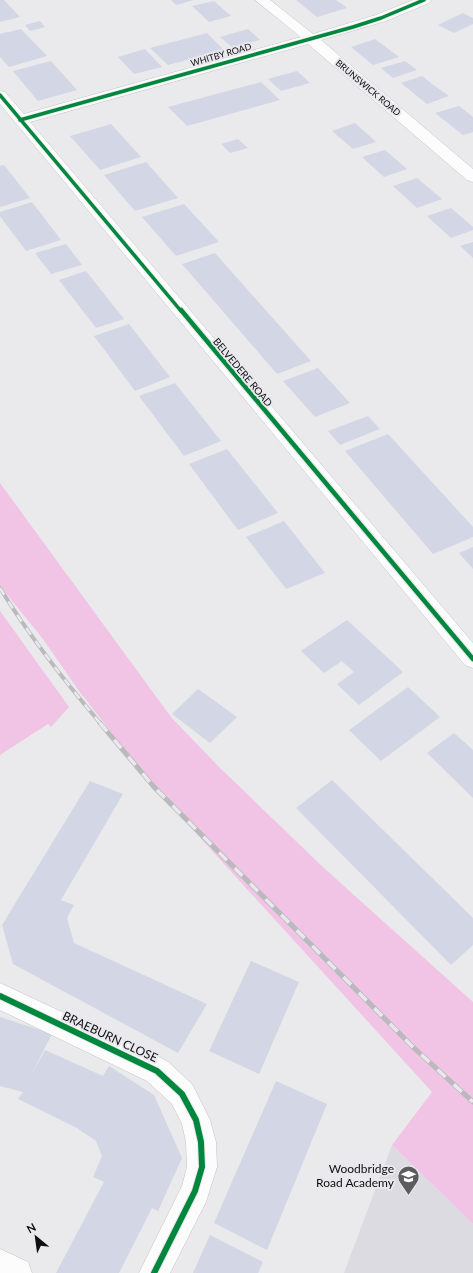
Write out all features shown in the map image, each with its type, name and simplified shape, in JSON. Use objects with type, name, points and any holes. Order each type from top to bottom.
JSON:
[{"type":"street","name":"BRUNSWICK ROAD","points":[[262,0],[310,38],[473,177]]},
{"type":"street","name":"WHITBY ROAD","points":[[20,120],[381,18],[424,0]]},
{"type":"street","name":"BELVEDERE ROAD","points":[[0,95],[473,659]]},
{"type":"street","name":"BRAEBURN CLOSE","points":[[0,996],[157,1071],[182,1094],[196,1120],[201,1142],[202,1168],[195,1192],[154,1273]]},
{"type":"street","points":[[0,1264],[17,1273]]},
{"type":"shaded area","points":[[0,483],[171,717],[219,767],[325,869],[473,1002],[473,1224],[392,1145],[432,1092],[154,787],[79,691],[43,639],[0,586]]},
{"type":"shaded area","points":[[0,611],[69,707],[51,727],[48,724],[0,755]]},
{"type":"shaded area","name":"Woodbridge Road Academy","points":[[392,1145],[473,1224],[473,1273],[344,1273]]},
{"type":"building","points":[[0,0],[4,0],[20,17],[0,22]]},
{"type":"building","points":[[171,0],[194,0],[176,5]]},
{"type":"building","points":[[296,0],[336,0],[347,8],[317,17]]},
{"type":"building","points":[[214,1],[231,16],[209,22],[192,6]]},
{"type":"building","points":[[463,13],[473,18],[473,24],[454,33],[438,25]]},
{"type":"building","points":[[40,21],[45,27],[30,31],[25,25]]},
{"type":"building","points":[[21,29],[47,56],[9,67],[0,57],[0,34]]},
{"type":"building","points":[[248,29],[260,40],[232,47],[220,37]]},
{"type":"building","points":[[207,33],[224,50],[168,65],[150,48]]},
{"type":"building","points":[[375,39],[399,57],[373,65],[351,47]]},
{"type":"building","points":[[145,49],[162,67],[134,74],[118,57]]},
{"type":"building","points":[[51,61],[77,90],[38,101],[13,71]]},
{"type":"building","points":[[405,61],[417,70],[393,78],[381,68]]},
{"type":"building","points":[[297,71],[310,83],[281,91],[268,79]]},
{"type":"building","points":[[422,76],[449,96],[427,104],[401,83]]},
{"type":"building","points":[[261,82],[280,100],[187,126],[168,107]]},
{"type":"building","points":[[459,106],[473,117],[473,132],[463,135],[435,113]]},
{"type":"building","points":[[355,123],[376,142],[353,149],[332,131]]},
{"type":"building","points":[[111,124],[141,157],[100,170],[70,136]]},
{"type":"building","points":[[238,139],[248,148],[230,153],[221,144]]},
{"type":"building","points":[[385,150],[407,169],[384,177],[362,157]]},
{"type":"building","points":[[146,162],[178,198],[135,211],[104,175]]},
{"type":"building","points":[[4,165],[30,198],[0,207],[0,166]]},
{"type":"building","points":[[417,178],[442,199],[417,208],[393,186]]},
{"type":"building","points":[[32,202],[61,240],[26,251],[0,216],[0,212]]},
{"type":"building","points":[[184,204],[219,242],[176,256],[142,217]]},
{"type":"building","points":[[451,208],[473,227],[473,230],[451,238],[427,216]]},
{"type":"building","points":[[473,242],[473,258],[460,246]]},
{"type":"building","points":[[66,244],[82,265],[51,274],[35,253]]},
{"type":"building","points":[[215,253],[311,361],[277,374],[182,264]]},
{"type":"building","points":[[86,271],[124,319],[96,328],[59,280]]},
{"type":"building","points":[[129,324],[170,377],[135,391],[94,336]]},
{"type":"building","points":[[318,368],[350,403],[315,417],[283,381]]},
{"type":"building","points":[[175,383],[221,441],[184,456],[139,396]]},
{"type":"building","points":[[368,416],[380,429],[340,445],[328,431]]},
{"type":"building","points":[[388,434],[473,527],[473,537],[433,554],[345,451]]},
{"type":"building","points":[[227,449],[278,513],[238,530],[189,464]]},
{"type":"building","points":[[284,521],[325,573],[286,589],[246,537]]},
{"type":"building","points":[[473,547],[473,569],[459,553]]},
{"type":"building","points":[[347,620],[403,672],[359,705],[337,684],[354,672],[342,661],[324,673],[301,651]]},
{"type":"building","points":[[408,687],[440,717],[381,761],[349,730]]},
{"type":"building","points":[[198,689],[237,717],[210,743],[172,714]]},
{"type":"building","points":[[454,733],[473,750],[473,798],[427,753]]},
{"type":"building","points":[[332,780],[473,918],[473,945],[451,965],[296,808]]},
{"type":"building","points":[[90,781],[123,794],[61,900],[74,905],[67,918],[74,943],[207,1004],[178,1053],[13,964],[2,925]]},
{"type":"building","points":[[251,961],[299,982],[259,1074],[209,1051]]},
{"type":"building","points":[[0,1017],[52,1034],[30,1077],[45,1050],[103,1076],[109,1066],[154,1095],[182,1158],[158,1211],[152,1208],[119,1273],[56,1273],[104,1182],[111,1185],[93,1177],[102,1156],[96,1141],[77,1128],[18,1099],[23,1092],[0,1086]]},
{"type":"building","points":[[276,1081],[327,1104],[267,1250],[214,1223]]},
{"type":"building","points":[[210,1235],[263,1262],[258,1273],[193,1273]]},
{"type":"railway","points":[[0,588],[48,658],[101,724]]},
{"type":"railway","points":[[100,723],[154,787],[414,1048],[473,1102]]},
{"type":"cycle path","points":[[20,120],[353,27],[381,18],[424,0]]},
{"type":"cycle path","points":[[0,95],[473,659]]},
{"type":"cycle path","points":[[0,996],[157,1071],[182,1094],[196,1120],[201,1142],[202,1167],[195,1191],[154,1273]]},
{"type":"place","name":"Woodbridge Road Academy","points":[[409,1196]]}]
